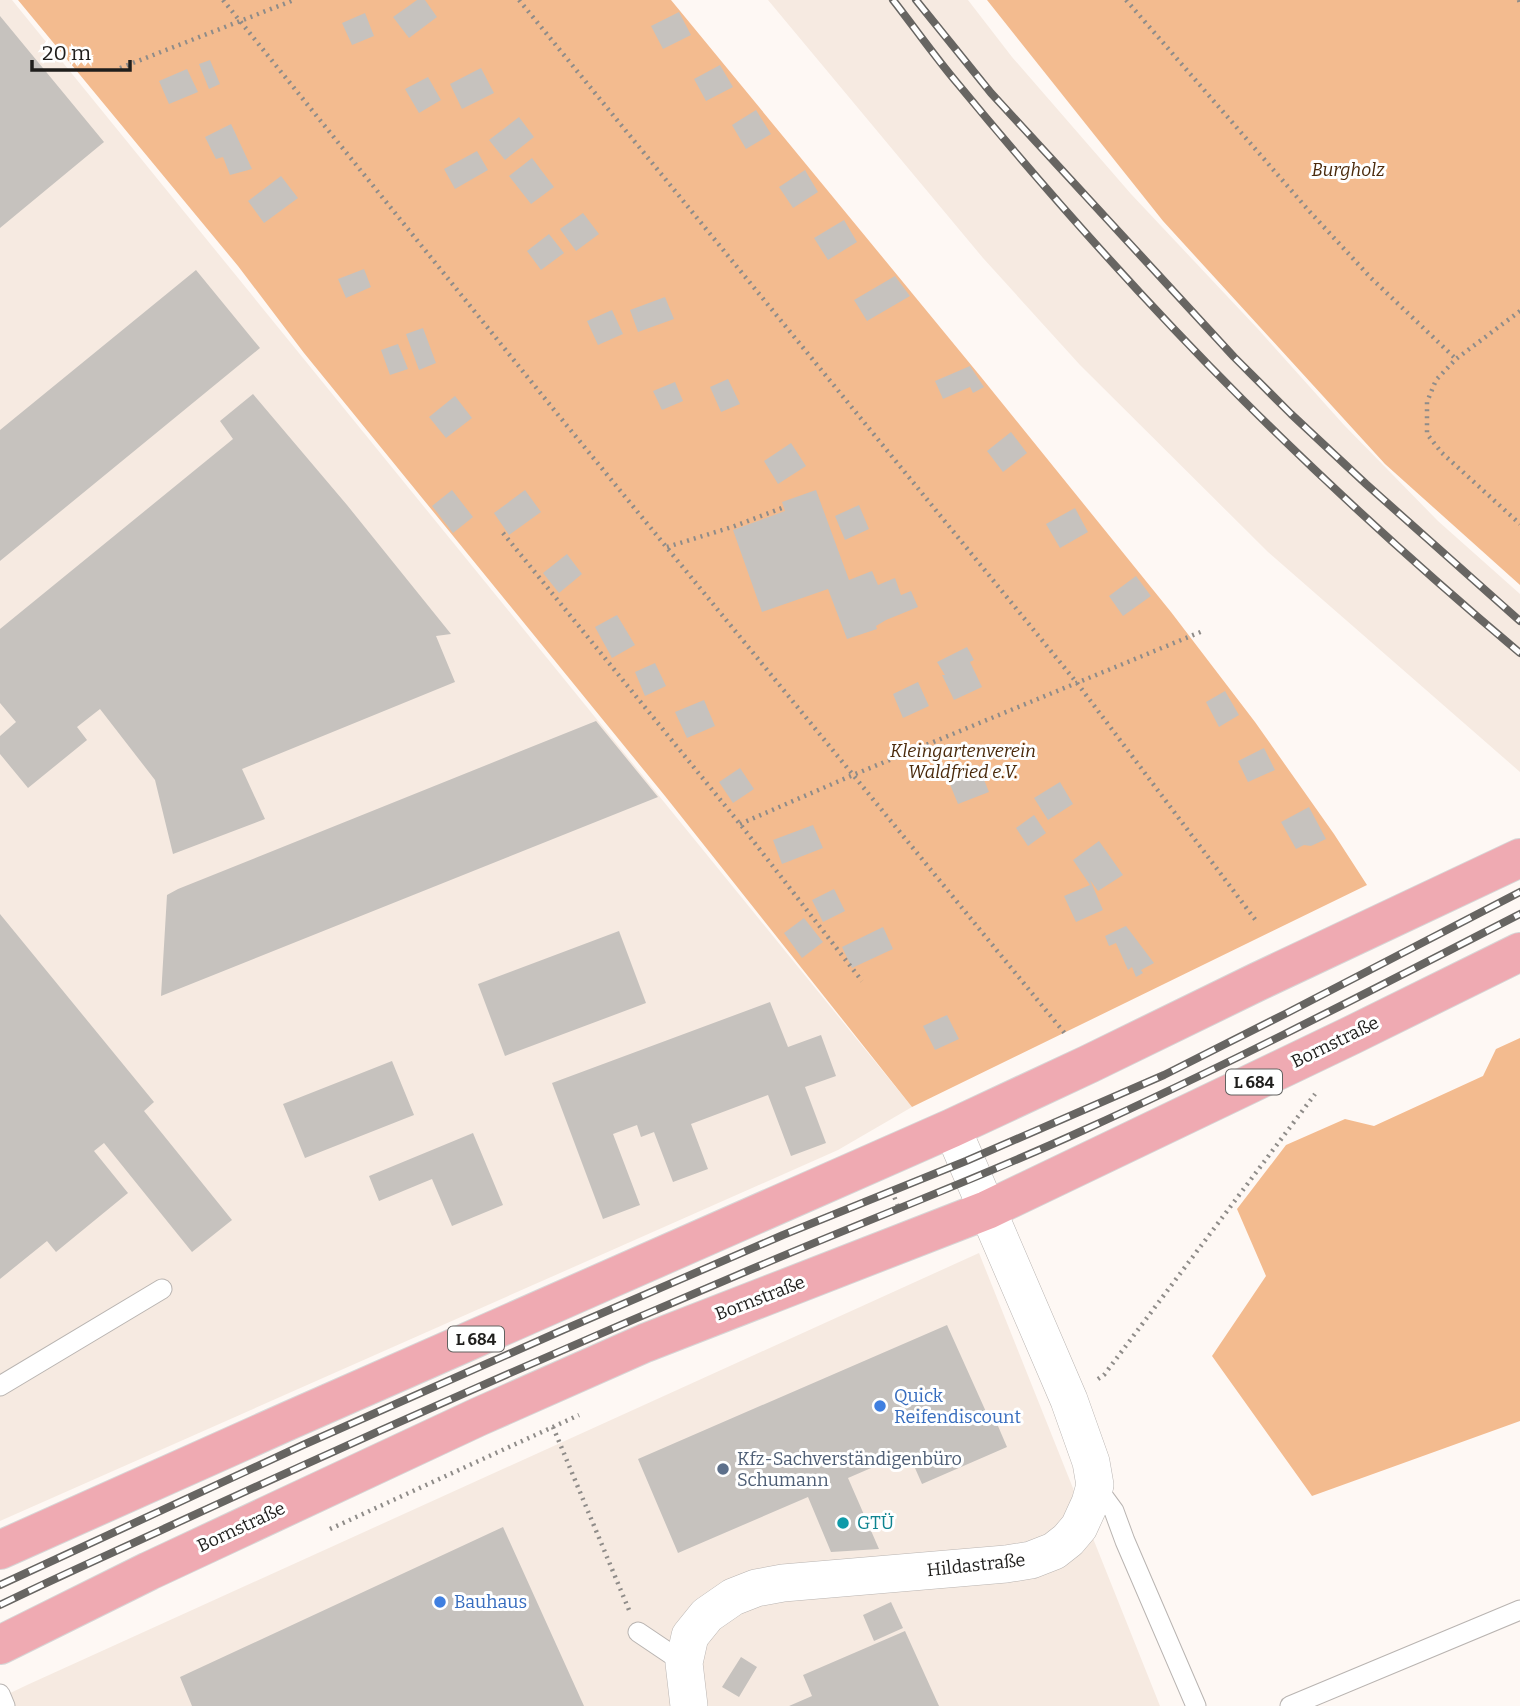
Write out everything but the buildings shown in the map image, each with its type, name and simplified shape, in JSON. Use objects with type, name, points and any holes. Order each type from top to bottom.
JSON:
[{"type":"main road","name":"L 684","points":[[0,1550],[952,1128],[1520,858]]},
{"type":"main road","name":"Bornstraße","points":[[0,1645],[329,1485],[645,1343],[986,1210],[1520,952]]},
{"type":"street","points":[[952,1128],[1069,1400],[1091,1462],[1095,1485]]},
{"type":"street","name":"Hildastraße","points":[[689,1706],[684,1663],[690,1636],[707,1615],[733,1597],[756,1588],[783,1583],[1031,1560],[1054,1551],[1068,1540],[1079,1527],[1095,1485]]},
{"type":"lane","points":[[0,1386],[162,1289]]},
{"type":"lane","points":[[1095,1485],[1114,1511],[1196,1706]]},
{"type":"lane","points":[[1290,1706],[1520,1610]]},
{"type":"lane","points":[[638,1632],[684,1663]]},
{"type":"lane","points":[[0,1694],[5,1706]]},
{"type":"path","points":[[223,0],[1089,1064]]},
{"type":"path","points":[[120,68],[294,0]]},
{"type":"path","points":[[519,0],[1077,683],[1258,922]]},
{"type":"path","points":[[1126,0],[1310,212],[1371,278],[1456,359]]},
{"type":"path","points":[[1520,311],[1456,359],[1436,380],[1427,402],[1427,434],[1442,453],[1520,524]]},
{"type":"path","points":[[667,547],[782,508]]},
{"type":"path","points":[[503,533],[740,824],[862,981]]},
{"type":"path","points":[[740,824],[1203,631]]},
{"type":"path","points":[[1069,1400],[1104,1375],[1320,1088]]},
{"type":"path","points":[[325,1532],[583,1413]]},
{"type":"path","points":[[553,1427],[638,1632]]},
{"type":"shaded area","points":[[0,0],[12,0],[912,1107],[838,1150],[0,1521]]},
{"type":"shaded area","points":[[768,0],[968,0],[1012,57],[1131,194],[1344,425],[1438,521],[1520,594],[1520,772],[1268,552],[1080,365],[983,258]]},
{"type":"shaded area","points":[[979,1253],[1160,1706],[0,1706],[0,1698],[27,1685]]},
{"type":"green space","name":"Kleingartenverein Waldfried e.V.","points":[[18,0],[671,0],[1171,612],[1255,722],[1367,885],[912,1107],[665,796],[304,353],[238,266]]},
{"type":"green space","name":"Burgholz","points":[[987,0],[1520,0],[1520,585],[1385,464],[1163,221]]},
{"type":"green space","points":[[1520,1038],[1520,1421],[1312,1496],[1212,1356],[1266,1276],[1237,1209],[1286,1145],[1345,1119],[1374,1126],[1483,1076],[1496,1049]]},
{"type":"railway","points":[[893,0],[1026,165],[1096,245],[1205,361],[1413,561],[1520,653]]},
{"type":"railway","points":[[916,0],[991,93],[1234,357],[1366,484],[1520,621]]},
{"type":"railway","points":[[0,1585],[303,1445],[563,1330],[1164,1075],[1520,892]]},
{"type":"railway","points":[[0,1605],[536,1362],[1139,1105],[1520,914]]},
{"type":"place","name":"Quick Reifendiscount","points":[[880,1406]]},
{"type":"place","name":"Kfz-Sachverständigenbüro Schumann","points":[[723,1469]]},
{"type":"place","name":"GTÜ","points":[[843,1523]]},
{"type":"place","name":"Bauhaus","points":[[440,1602]]}]
